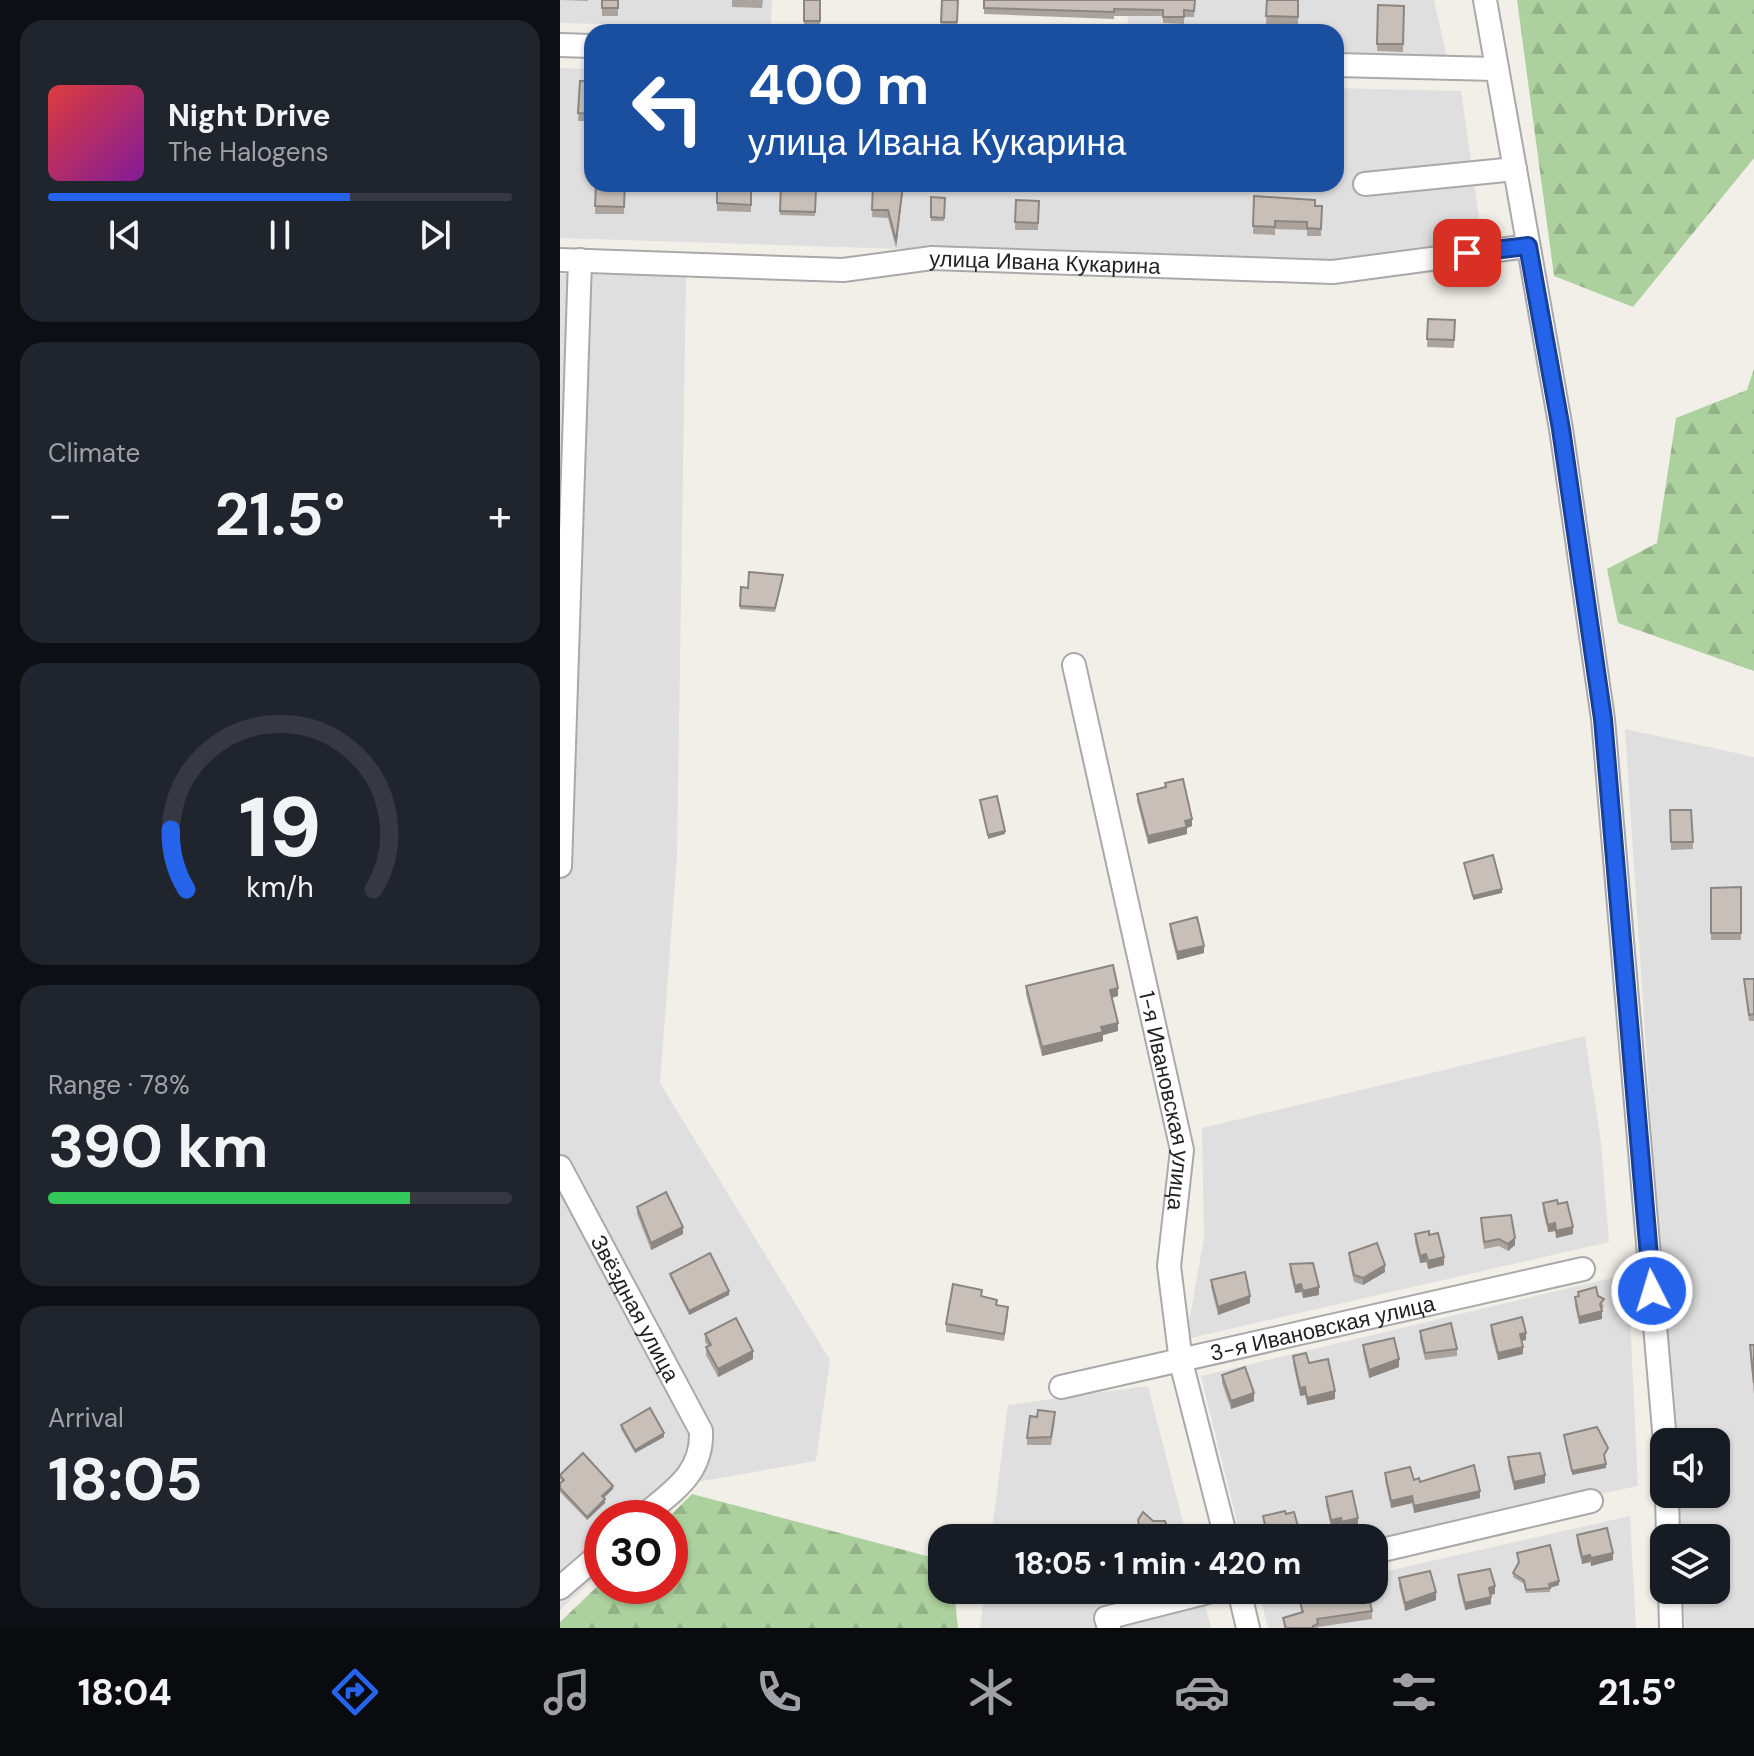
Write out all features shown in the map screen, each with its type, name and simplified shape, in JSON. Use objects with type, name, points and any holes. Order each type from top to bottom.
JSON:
[{"type":"street","points":[[1485,0],[1561,429],[1603,719],[1664,1428]]},
{"type":"street","points":[[560,45],[584,46]]},
{"type":"street","points":[[1344,65],[1495,69]]},
{"type":"street","points":[[1365,184],[1515,169]]},
{"type":"street","name":"улица Ивана Кукарина","points":[[570,260],[843,270],[932,258],[1333,272],[1528,246]]},
{"type":"street","points":[[560,866],[570,260]]},
{"type":"street","name":"1-я Ивановская улица","points":[[1074,665],[1182,1150],[1169,1266],[1181,1362],[1222,1524]]},
{"type":"street","name":"Звёздная улица","points":[[560,1167],[701,1431],[702,1452],[692,1472],[661,1500]]},
{"type":"street","name":"3-я Ивановская улица","points":[[1061,1387],[1583,1269]]},
{"type":"street","points":[[1388,1549],[1591,1501]]},
{"type":"street","points":[[560,1588],[584,1567]]},
{"type":"street","points":[[1109,1628],[1106,1618],[1161,1604]]},
{"type":"street","points":[[1242,1604],[1248,1628]]},
{"type":"street","points":[[1670,1604],[1671,1628]]},
{"type":"shaded area","points":[[560,0],[772,0],[771,24],[560,23]]},
{"type":"shaded area","points":[[1129,0],[1434,0],[1447,58],[1344,56],[1344,24],[1128,24]]},
{"type":"shaded area","points":[[560,68],[584,69],[584,192],[1344,192],[1344,88],[1461,91],[1482,238],[1333,263],[560,238]]},
{"type":"shaded area","points":[[560,274],[686,276],[677,856],[660,1083],[830,1360],[816,1461],[697,1482],[678,1500],[584,1500],[584,1588],[560,1610]]},
{"type":"shaded area","points":[[1625,729],[1754,757],[1754,1628],[1685,1628],[1683,1604],[1730,1604],[1730,1524],[1678,1524],[1677,1508],[1730,1508],[1730,1428],[1671,1428]]},
{"type":"shaded area","points":[[1585,1036],[1601,1143],[1609,1242],[1186,1339],[1204,1237],[1202,1128]]},
{"type":"shaded area","points":[[1628,1274],[1638,1486],[1388,1538],[1388,1524],[1238,1524],[1201,1376]]},
{"type":"shaded area","points":[[1148,1386],[1183,1524],[993,1524],[1008,1405]]},
{"type":"shaded area","points":[[1630,1516],[1636,1628],[1268,1628],[1262,1604],[1388,1604],[1388,1571]]},
{"type":"shaded area","points":[[983,1604],[1205,1604],[1211,1628],[980,1628]]},
{"type":"green space","points":[[1517,0],[1754,0],[1754,158],[1633,307],[1554,276]]},
{"type":"green space","points":[[1754,369],[1754,671],[1618,623],[1607,569],[1657,543],[1676,418],[1747,390]]},
{"type":"green space","points":[[692,1494],[928,1556],[928,1604],[955,1604],[958,1628],[560,1628],[560,1622],[584,1599],[584,1604],[688,1604],[686,1500]]},
{"type":"building","points":[[602,0],[618,0],[618,8],[602,8]]},
{"type":"building","points":[[804,0],[820,0],[820,21],[804,21]]},
{"type":"building","points":[[942,0],[958,0],[957,22],[941,22]]},
{"type":"building","points":[[984,0],[1195,0],[1194,11],[1184,10],[1184,17],[1163,17],[1163,10],[1114,9],[1114,12],[984,8]]},
{"type":"building","points":[[1267,0],[1298,0],[1298,17],[1266,16]]},
{"type":"building","points":[[1378,5],[1404,6],[1403,44],[1377,44]]},
{"type":"building","points":[[580,81],[584,81],[584,113],[578,113]]},
{"type":"building","points":[[596,192],[625,192],[624,207],[595,206]]},
{"type":"building","points":[[717,192],[751,192],[751,205],[717,203]]},
{"type":"building","points":[[781,192],[816,192],[815,212],[780,211]]},
{"type":"building","points":[[873,192],[902,192],[896,241],[888,210],[872,210]]},
{"type":"building","points":[[1254,196],[1315,200],[1315,206],[1322,206],[1321,229],[1307,228],[1307,222],[1275,221],[1275,227],[1253,226]]},
{"type":"building","points":[[931,197],[945,198],[944,218],[931,217]]},
{"type":"building","points":[[1016,200],[1039,201],[1038,223],[1015,222]]},
{"type":"building","points":[[1428,319],[1455,320],[1454,340],[1427,339]]},
{"type":"building","points":[[749,572],[783,575],[775,608],[740,606],[741,587],[748,588]]},
{"type":"building","points":[[1183,779],[1192,819],[1185,821],[1187,827],[1148,836],[1137,794]]},
{"type":"building","points":[[997,796],[1005,831],[988,835],[980,800]]},
{"type":"building","points":[[1670,810],[1691,810],[1693,842],[1671,842]]},
{"type":"building","points":[[1493,855],[1502,889],[1473,896],[1464,863]]},
{"type":"building","points":[[1741,887],[1741,933],[1711,933],[1711,888]]},
{"type":"building","points":[[1197,917],[1204,946],[1177,952],[1170,924]]},
{"type":"building","points":[[1113,965],[1118,988],[1110,990],[1118,1023],[1101,1027],[1103,1032],[1042,1047],[1026,986]]},
{"type":"building","points":[[1744,979],[1754,979],[1754,1014],[1749,1015]]},
{"type":"building","points":[[666,1192],[683,1227],[651,1243],[637,1207]]},
{"type":"building","points":[[1557,1200],[1558,1204],[1567,1202],[1573,1227],[1556,1231],[1555,1223],[1548,1225],[1543,1203]]},
{"type":"building","points":[[1511,1215],[1515,1238],[1508,1244],[1499,1239],[1484,1242],[1481,1218]]},
{"type":"building","points":[[1429,1231],[1429,1235],[1438,1233],[1444,1257],[1428,1261],[1426,1254],[1420,1256],[1415,1234]]},
{"type":"building","points":[[1377,1243],[1385,1265],[1363,1278],[1354,1275],[1349,1253]]},
{"type":"building","points":[[710,1253],[729,1291],[689,1311],[670,1274]]},
{"type":"building","points":[[1313,1263],[1319,1287],[1303,1291],[1301,1284],[1295,1286],[1290,1264]]},
{"type":"building","points":[[1245,1272],[1250,1296],[1218,1307],[1211,1280]]},
{"type":"building","points":[[953,1284],[982,1290],[981,1296],[997,1300],[996,1305],[1008,1307],[1004,1334],[946,1324]]},
{"type":"building","points":[[1596,1287],[1598,1296],[1604,1299],[1600,1304],[1602,1311],[1579,1317],[1575,1297],[1579,1296],[1578,1292]]},
{"type":"building","points":[[1522,1317],[1526,1333],[1520,1334],[1523,1347],[1498,1353],[1491,1325]]},
{"type":"building","points":[[736,1318],[753,1351],[718,1369],[706,1347],[711,1345],[705,1334]]},
{"type":"building","points":[[1451,1323],[1457,1349],[1425,1353],[1420,1331]]},
{"type":"building","points":[[1394,1338],[1399,1359],[1369,1370],[1363,1345]]},
{"type":"building","points":[[1750,1345],[1754,1345],[1754,1383]]},
{"type":"building","points":[[1306,1353],[1309,1363],[1328,1359],[1335,1391],[1307,1398],[1305,1387],[1300,1388],[1293,1356]]},
{"type":"building","points":[[1245,1367],[1254,1393],[1231,1401],[1222,1375]]},
{"type":"building","points":[[650,1408],[664,1433],[635,1450],[621,1425]]},
{"type":"building","points":[[1038,1410],[1055,1412],[1051,1437],[1027,1438],[1030,1416],[1037,1417]]},
{"type":"building","points":[[1597,1427],[1608,1448],[1604,1455],[1606,1464],[1572,1471],[1564,1435]]},
{"type":"building","points":[[583,1453],[613,1486],[602,1496],[604,1500],[584,1500],[584,1514],[560,1488],[564,1480],[560,1475]]},
{"type":"building","points":[[1540,1453],[1545,1475],[1514,1482],[1508,1457]]},
{"type":"building","points":[[1474,1465],[1480,1491],[1414,1506],[1412,1496],[1391,1501],[1385,1473],[1410,1467],[1414,1480],[1419,1478],[1420,1482]]},
{"type":"building","points":[[1352,1491],[1358,1518],[1342,1522],[1341,1518],[1331,1520],[1326,1497]]},
{"type":"building","points":[[1143,1512],[1153,1521],[1165,1521],[1166,1524],[1139,1524]]},
{"type":"building","points":[[1294,1512],[1297,1524],[1265,1524],[1263,1516]]},
{"type":"building","points":[[1607,1528],[1613,1553],[1582,1557],[1577,1535]]},
{"type":"building","points":[[1550,1545],[1559,1581],[1549,1584],[1550,1588],[1526,1590],[1524,1580],[1513,1573],[1519,1562],[1517,1553]]},
{"type":"building","points":[[1490,1569],[1495,1586],[1489,1588],[1491,1597],[1465,1603],[1458,1575]]},
{"type":"building","points":[[1430,1571],[1436,1592],[1405,1603],[1399,1578]]},
{"type":"building","points":[[1301,1604],[1370,1604],[1372,1611],[1317,1619],[1318,1624],[1313,1628],[1286,1628],[1283,1618],[1303,1612]]},
{"type":"route","points":[[1467,253],[1528,246],[1561,429],[1603,719],[1652,1291]]}]
